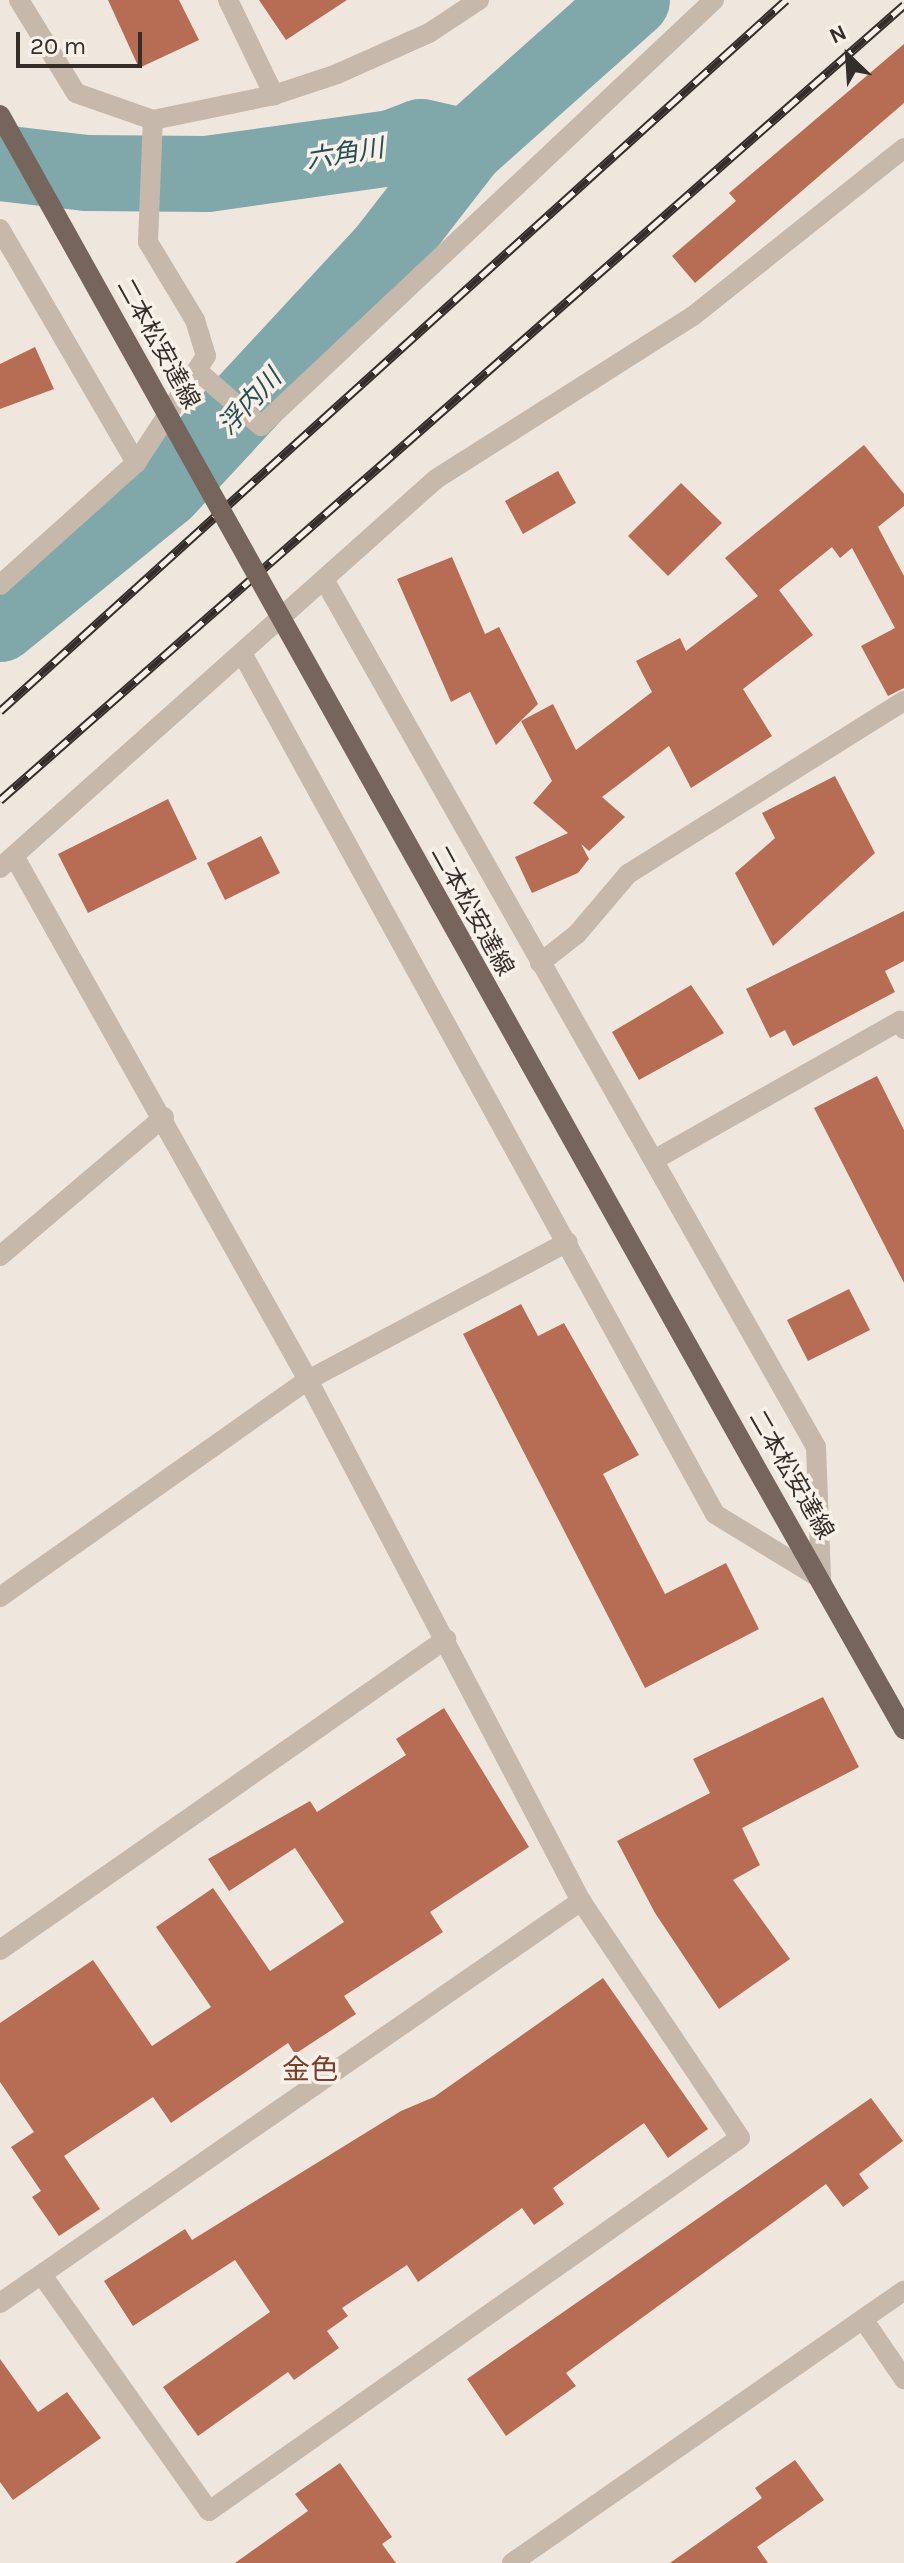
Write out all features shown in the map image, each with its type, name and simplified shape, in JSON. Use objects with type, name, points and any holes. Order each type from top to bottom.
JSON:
[{"type":"main road","name":"二本松安達線","points":[[0,115],[904,1729]]},
{"type":"street","points":[[19,0],[76,93],[152,126],[274,95],[390,53],[479,0]]},
{"type":"street","points":[[228,0],[274,95]]},
{"type":"street","points":[[200,373],[261,426],[714,0]]},
{"type":"street","points":[[0,585],[136,463],[200,373],[206,356],[199,329],[148,242],[145,206],[152,126]]},
{"type":"street","points":[[42,2275],[209,2511],[740,2138],[581,1901],[446,1639],[164,1117],[7,862],[326,583],[436,479],[693,316],[904,148]]},
{"type":"street","points":[[2,237],[136,463]]},
{"type":"street","points":[[326,583],[816,1447],[821,1579]]},
{"type":"street","points":[[243,655],[715,1514],[821,1579]]},
{"type":"street","points":[[540,963],[577,934],[628,874],[904,701]]},
{"type":"street","points":[[654,1160],[900,1021],[904,1029]]},
{"type":"street","points":[[0,1256],[164,1117]]},
{"type":"street","points":[[0,1597],[308,1380],[568,1242]]},
{"type":"street","points":[[0,1950],[446,1639]]},
{"type":"street","points":[[0,2303],[581,1901]]},
{"type":"street","points":[[512,2563],[904,2291]]},
{"type":"street","points":[[863,2319],[904,2379]]},
{"type":"building","points":[[108,0],[179,0],[199,40],[139,68]]},
{"type":"building","points":[[259,0],[347,0],[286,40]]},
{"type":"building","points":[[904,44],[904,103],[695,283],[672,256],[736,201],[729,193]]},
{"type":"building","points":[[35,347],[54,389],[0,409],[0,364]]},
{"type":"building","points":[[864,445],[904,494],[904,506],[878,527],[904,576],[904,688],[888,696],[861,646],[895,628],[852,548],[840,558],[832,547],[779,590],[813,635],[743,689],[772,736],[691,788],[669,746],[602,797],[625,817],[589,851],[581,844],[589,859],[578,873],[532,893],[515,857],[568,833],[533,803],[552,781],[521,721],[553,704],[576,750],[652,692],[636,661],[680,638],[686,651],[758,596],[725,558]]},
{"type":"building","points":[[558,471],[576,503],[523,534],[505,501]]},
{"type":"building","points":[[681,483],[722,523],[668,576],[628,536]]},
{"type":"building","points":[[452,557],[485,634],[499,627],[538,704],[496,745],[470,692],[451,702],[397,579]]},
{"type":"building","points":[[835,776],[875,853],[773,946],[735,873],[775,838],[762,813]]},
{"type":"building","points":[[168,799],[197,859],[88,913],[58,854]]},
{"type":"building","points":[[261,836],[280,873],[225,900],[207,863]]},
{"type":"building","points":[[904,911],[904,961],[885,971],[895,992],[793,1046],[785,1030],[770,1038],[746,989]]},
{"type":"building","points":[[691,985],[724,1033],[639,1080],[612,1032]]},
{"type":"building","points":[[877,1076],[904,1130],[904,1283],[814,1108]]},
{"type":"building","points":[[849,1289],[870,1330],[808,1361],[787,1320]]},
{"type":"building","points":[[521,1304],[538,1336],[564,1323],[639,1455],[603,1474],[665,1594],[726,1563],[759,1629],[645,1688],[463,1334]]},
{"type":"building","points":[[823,1697],[859,1767],[742,1828],[760,1865],[733,1880],[790,1959],[719,2009],[655,1913],[617,1841],[710,1793],[693,1759]]},
{"type":"building","points":[[444,1708],[529,1847],[430,1912],[443,1932],[344,1996],[356,2014],[295,2054],[288,2043],[171,2123],[153,2097],[64,2156],[100,2209],[59,2236],[32,2197],[41,2191],[11,2147],[34,2132],[0,2082],[0,2023],[93,1960],[152,2046],[211,2007],[156,1927],[213,1888],[270,1971],[344,1922],[295,1848],[229,1891],[208,1859],[310,1801],[317,1812],[406,1755],[396,1739]]},
{"type":"building","points":[[603,1978],[708,2129],[668,2158],[644,2123],[553,2188],[564,2204],[534,2225],[522,2208],[418,2282],[407,2265],[342,2308],[348,2316],[327,2331],[339,2348],[294,2380],[288,2372],[198,2436],[163,2387],[270,2312],[235,2260],[133,2326],[104,2281],[185,2229],[192,2240],[401,2111],[434,2097]]},
{"type":"building","points":[[871,2098],[903,2141],[859,2174],[869,2188],[843,2207],[826,2184],[566,2373],[576,2386],[506,2436],[467,2379]]},
{"type":"building","points":[[0,2359],[38,2412],[67,2392],[101,2438],[13,2500],[0,2482]]},
{"type":"building","points":[[795,2460],[824,2500],[757,2547],[768,2563],[670,2563],[762,2498],[755,2488]]},
{"type":"building","points":[[340,2463],[392,2537],[382,2544],[396,2563],[235,2563],[308,2511],[295,2494]]},
{"type":"waterway","name":"浮内川","points":[[0,624],[165,490],[387,250],[467,147],[632,0]]},
{"type":"waterway","name":"六角川","points":[[0,163],[86,173],[207,174],[392,148],[421,137],[467,147]]},
{"type":"railway","points":[[0,711],[786,0]]},
{"type":"railway","points":[[0,800],[904,5]]},
{"type":"district","name":"金色","points":[[310,2070]]}]
